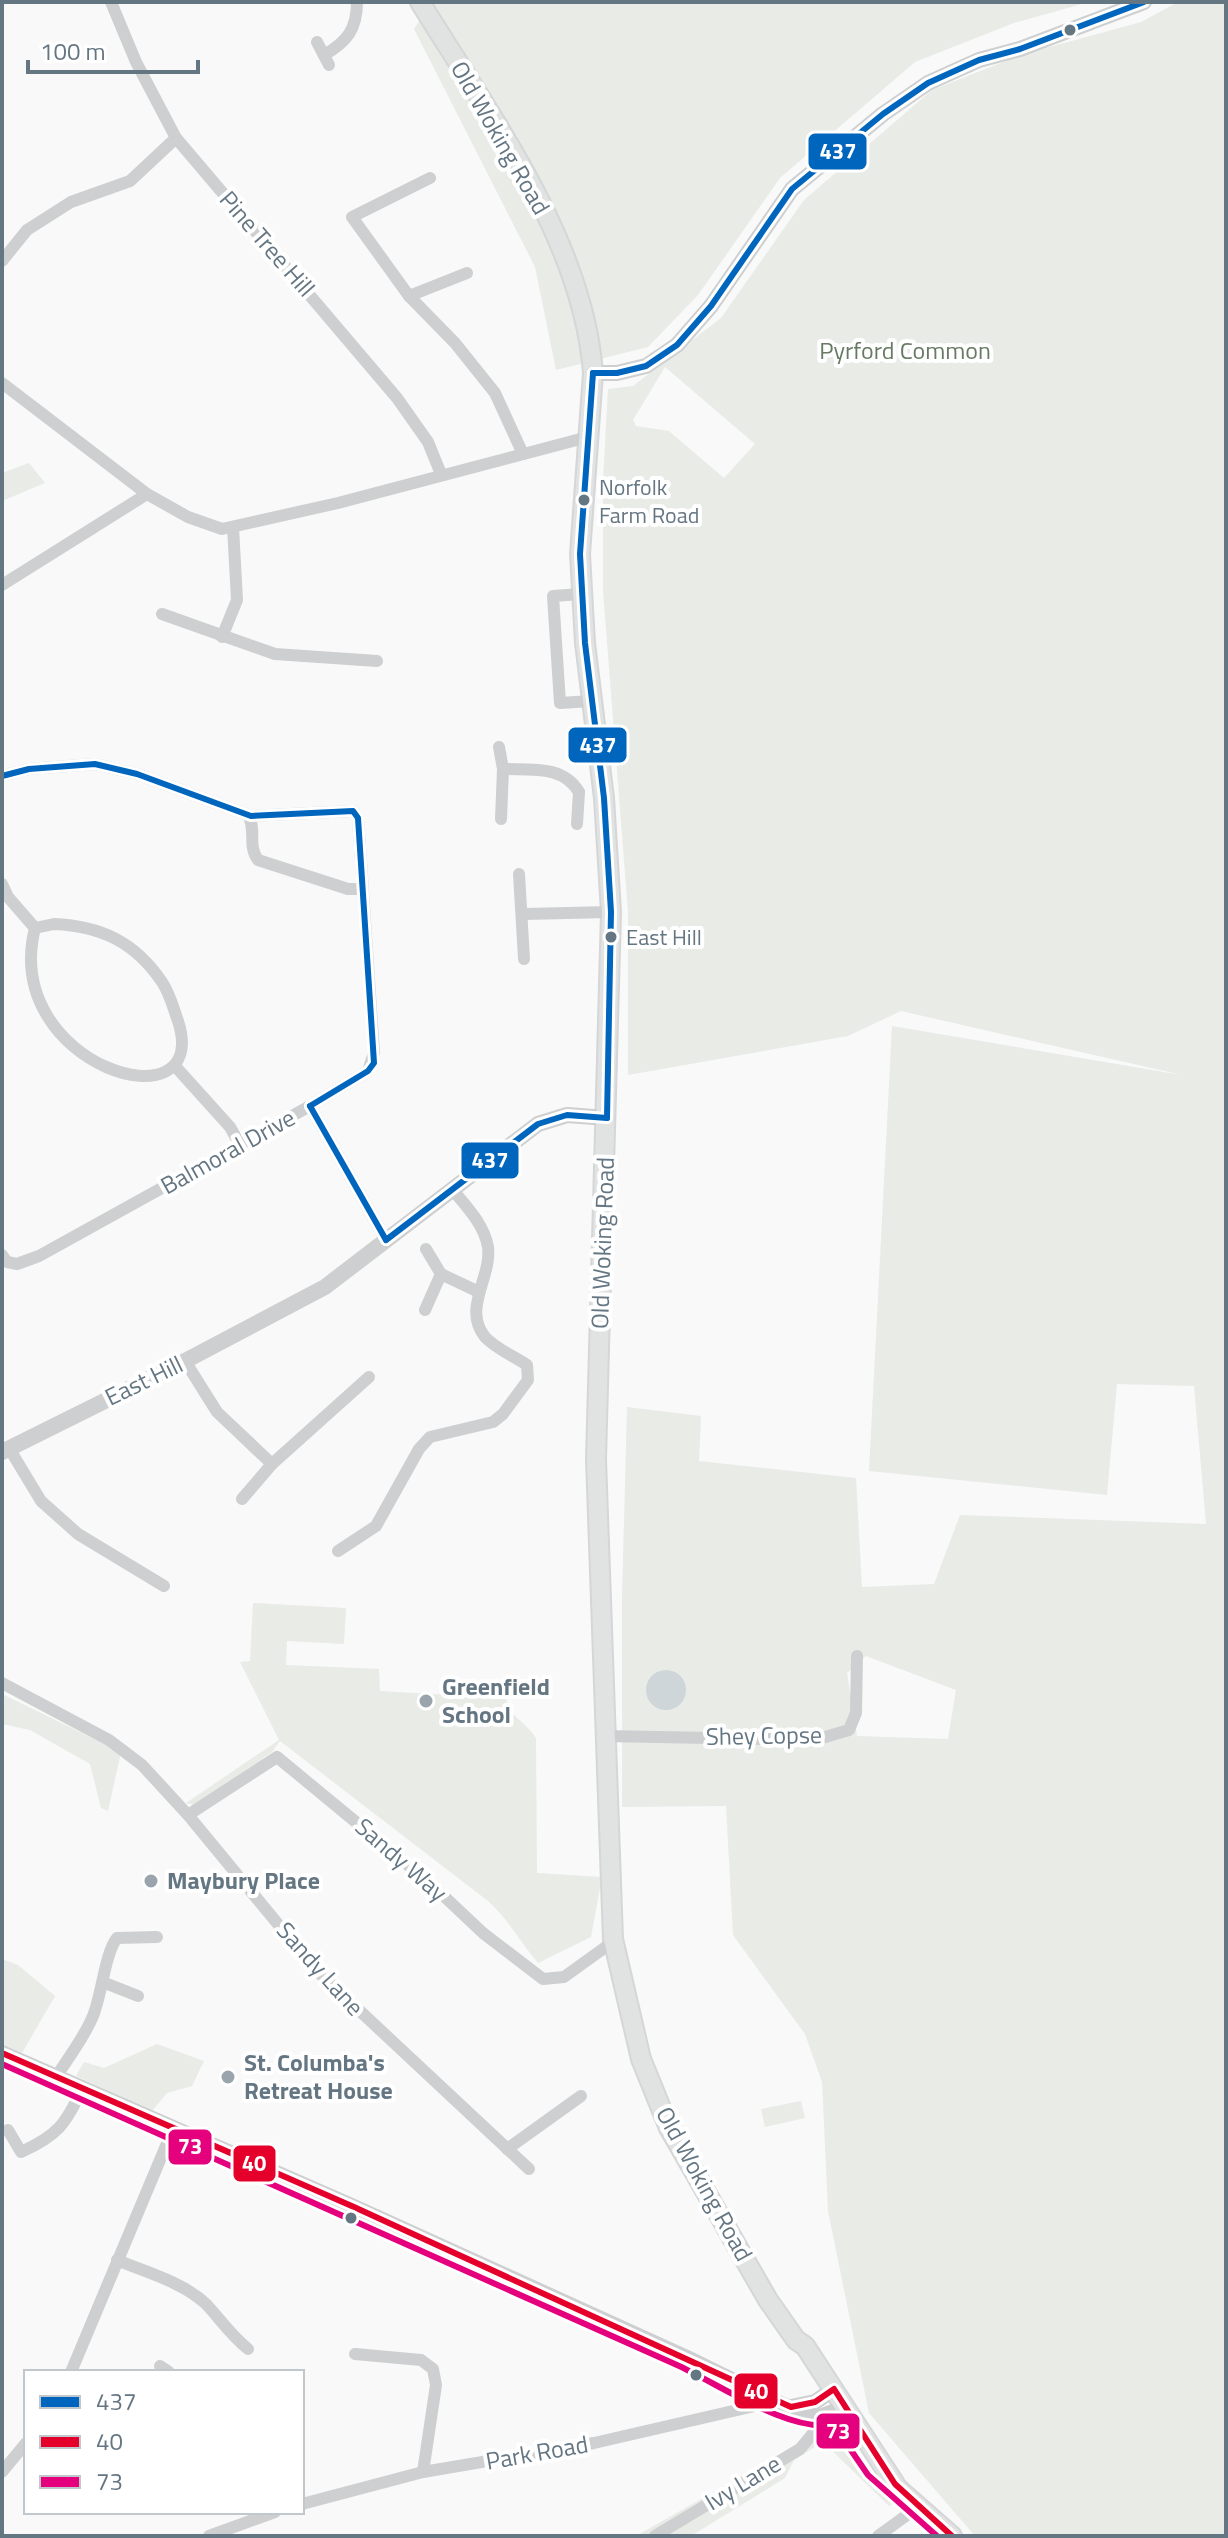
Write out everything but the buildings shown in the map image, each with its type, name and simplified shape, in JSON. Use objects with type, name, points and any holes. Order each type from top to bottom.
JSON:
[{"type":"main road","name":"Old Woking Road","points":[[420,2],[544,210],[585,323],[593,373],[581,523],[581,594],[604,798],[611,912],[596,1459],[603,1736],[614,1941],[641,2059],[669,2128],[768,2300],[796,2340],[805,2346],[875,2468],[952,2536]]},
{"type":"street","name":"Pine Tree Hill","points":[[111,2],[136,62],[176,138],[397,398],[428,442],[441,474]]},
{"type":"street","points":[[317,42],[327,60],[353,32],[357,2]]},
{"type":"street","points":[[593,373],[617,373],[646,366],[677,345],[711,306],[792,189],[916,91],[979,60],[1020,49],[1144,2]]},
{"type":"street","points":[[2,261],[27,230],[71,202],[130,181],[176,138]]},
{"type":"street","points":[[430,178],[352,217],[409,296],[455,343],[495,393],[523,454]]},
{"type":"street","points":[[409,296],[467,273]]},
{"type":"street","points":[[2,383],[147,494],[188,517],[222,529],[338,503],[588,437]]},
{"type":"street","points":[[2,585],[147,494]]},
{"type":"street","points":[[222,637],[237,600],[233,527]]},
{"type":"street","points":[[581,594],[553,596],[560,703],[592,701]]},
{"type":"street","points":[[162,614],[275,654],[377,661]]},
{"type":"street","points":[[499,747],[503,769],[501,819]]},
{"type":"street","name":"Balmoral Drive","points":[[2,776],[29,769],[95,764],[137,774],[248,815],[353,811],[358,818],[374,1063],[368,1071],[310,1106],[39,1256],[17,1264],[4,1258]]},
{"type":"street","points":[[503,769],[559,772],[571,780],[579,792],[594,799],[604,798]]},
{"type":"street","points":[[577,824],[579,792]]},
{"type":"street","points":[[248,815],[254,828],[252,847],[258,860],[348,889],[363,889]]},
{"type":"street","points":[[519,874],[524,914],[524,959]]},
{"type":"street","points":[[2,884],[8,897],[35,928]]},
{"type":"street","points":[[524,914],[611,912]]},
{"type":"street","points":[[54,924],[87,926],[121,939],[151,965],[168,991],[181,1030],[182,1054],[175,1066],[160,1074],[140,1078],[104,1070],[72,1048],[46,1023],[33,991],[27,961],[35,928],[54,924]]},
{"type":"street","points":[[175,1066],[230,1127],[240,1145]]},
{"type":"street","points":[[310,1106],[386,1240]]},
{"type":"street","name":"East Hill","points":[[6,1450],[325,1287],[538,1124],[567,1115],[607,1118]]},
{"type":"street","points":[[338,1551],[358,1541],[376,1526],[419,1449],[430,1437],[493,1422],[524,1387],[530,1372],[527,1365],[492,1343],[479,1327],[476,1309],[486,1270],[488,1247],[477,1220],[452,1189]]},
{"type":"street","points":[[426,1249],[441,1274],[479,1292]]},
{"type":"street","points":[[425,1310],[441,1274]]},
{"type":"street","points":[[185,1361],[217,1412],[272,1464]]},
{"type":"street","points":[[242,1499],[272,1464],[369,1377]]},
{"type":"street","points":[[6,1450],[41,1501],[78,1534],[164,1586]]},
{"type":"street","name":"Shey Copse","points":[[603,1736],[815,1740],[849,1730],[856,1713],[857,1656]]},
{"type":"street","name":"Sandy Lane","points":[[2,1683],[126,1751],[188,1815],[315,1969],[529,2169]]},
{"type":"street","name":"Sandy Way","points":[[188,1815],[277,1757],[431,1884],[483,1933],[543,1979],[564,1977],[614,1941]]},
{"type":"street","points":[[56,2077],[92,2020],[105,1983],[110,1947],[117,1938],[157,1937]]},
{"type":"street","points":[[105,1983],[138,1996]]},
{"type":"street","points":[[2,2053],[354,2207],[814,2417],[841,2410]]},
{"type":"street","points":[[7,2158],[55,2134],[66,2123],[82,2089]]},
{"type":"street","points":[[507,2149],[581,2096]]},
{"type":"street","points":[[72,2370],[173,2129]]},
{"type":"street","points":[[8,2130],[21,2152]]},
{"type":"street","points":[[117,2260],[185,2289],[206,2304],[223,2328],[248,2349]]},
{"type":"street","points":[[355,2354],[421,2360],[433,2369],[436,2385],[423,2472]]},
{"type":"street","points":[[791,2407],[809,2404],[829,2392]]},
{"type":"street","name":"Park Road","points":[[304,2503],[423,2472],[594,2443],[759,2405],[769,2397]]},
{"type":"street","name":"Ivy Lane","points":[[655,2536],[800,2449],[814,2432],[814,2417]]},
{"type":"street","points":[[2,2472],[24,2445]]},
{"type":"street","points":[[878,2536],[918,2507]]},
{"type":"street","points":[[209,2536],[270,2514]]},
{"type":"green space","points":[[432,2],[1089,2],[1014,23],[915,62],[780,178],[698,295],[648,347],[556,370],[535,267],[414,29]]},
{"type":"green space","name":"Pyrford Common","points":[[1178,2],[1226,2],[1226,2536],[975,2536],[869,2413],[828,2211],[822,2082],[805,2034],[733,1935],[726,1806],[622,1807],[622,1597],[627,1407],[701,1416],[699,1461],[856,1478],[862,1587],[934,1584],[960,1515],[1206,1524],[1194,1386],[1117,1384],[1107,1495],[869,1471],[892,1026],[1182,1075],[901,1011],[848,1036],[628,1075],[628,912],[603,591],[603,481],[608,389],[633,386],[721,318],[804,200],[932,90],[1024,54],[1141,22]],"holes":[[[665,367],[755,444],[724,478],[669,431],[636,426],[633,420]],[[866,1656],[956,1690],[948,1739],[857,1736],[847,1673]]]},
{"type":"green space","points":[[29,463],[45,483],[2,501],[2,473]]},
{"type":"green space","points":[[253,1603],[346,1608],[344,1644],[287,1641],[286,1665],[379,1669],[380,1691],[448,1695],[448,1686],[506,1689],[511,1711],[536,1738],[537,1873],[602,1877],[591,1937],[538,1963],[488,1901],[280,1741],[272,1752],[195,1805],[186,1803],[279,1740],[240,1662],[250,1661]]},
{"type":"green space","points":[[2,1694],[121,1752],[108,1811],[101,1808],[90,1764],[30,1730],[2,1724]]},
{"type":"green space","points":[[2,1959],[18,1965],[55,1996],[22,2053],[2,2045]]},
{"type":"green space","points":[[157,2044],[204,2061],[192,2086],[167,2093],[152,2111],[76,2076],[84,2062],[104,2068]]},
{"type":"green space","points":[[801,2101],[805,2118],[765,2127],[761,2109]]},
{"type":"green space","points":[[826,2428],[899,2500],[889,2506],[823,2442],[794,2460],[785,2478],[691,2536],[636,2536]]},
{"type":"shaded area","points":[[666,1670],[680,1676],[686,1690],[680,1704],[666,1710],[652,1704],[646,1690],[652,1676]]},
{"type":"transit line","name":"437","points":[[593,373],[617,373],[646,366],[677,345],[711,306],[792,189],[883,114],[928,83],[979,60],[1020,49],[1144,2]]},
{"type":"transit line","name":"437","points":[[593,373],[580,554],[585,643],[604,798],[611,912],[607,1118]]},
{"type":"transit line","name":"437","points":[[2,776],[29,769],[95,764],[137,774],[251,816],[353,811],[358,818],[374,1063],[368,1071],[310,1106]]},
{"type":"transit line","name":"437","points":[[310,1106],[386,1240]]},
{"type":"transit line","name":"437","points":[[386,1240],[538,1124],[567,1115],[607,1118]]},
{"type":"transit line","name":"40","points":[[2,2053],[354,2207],[791,2407],[815,2402],[834,2389],[895,2484],[952,2536]]},
{"type":"transit line","name":"73","points":[[2,2064],[677,2365],[754,2405],[797,2422],[833,2424],[868,2475],[937,2536]]},
{"type":"place","name":"Norfolk Farm Road","points":[[584,500]]},
{"type":"place","name":"East Hill","points":[[611,937]]},
{"type":"place","name":"Greenfield School","points":[[426,1701]]},
{"type":"place","name":"Maybury Place","points":[[151,1881]]},
{"type":"place","name":"St. Columba's Retreat House","points":[[228,2077]]}]
